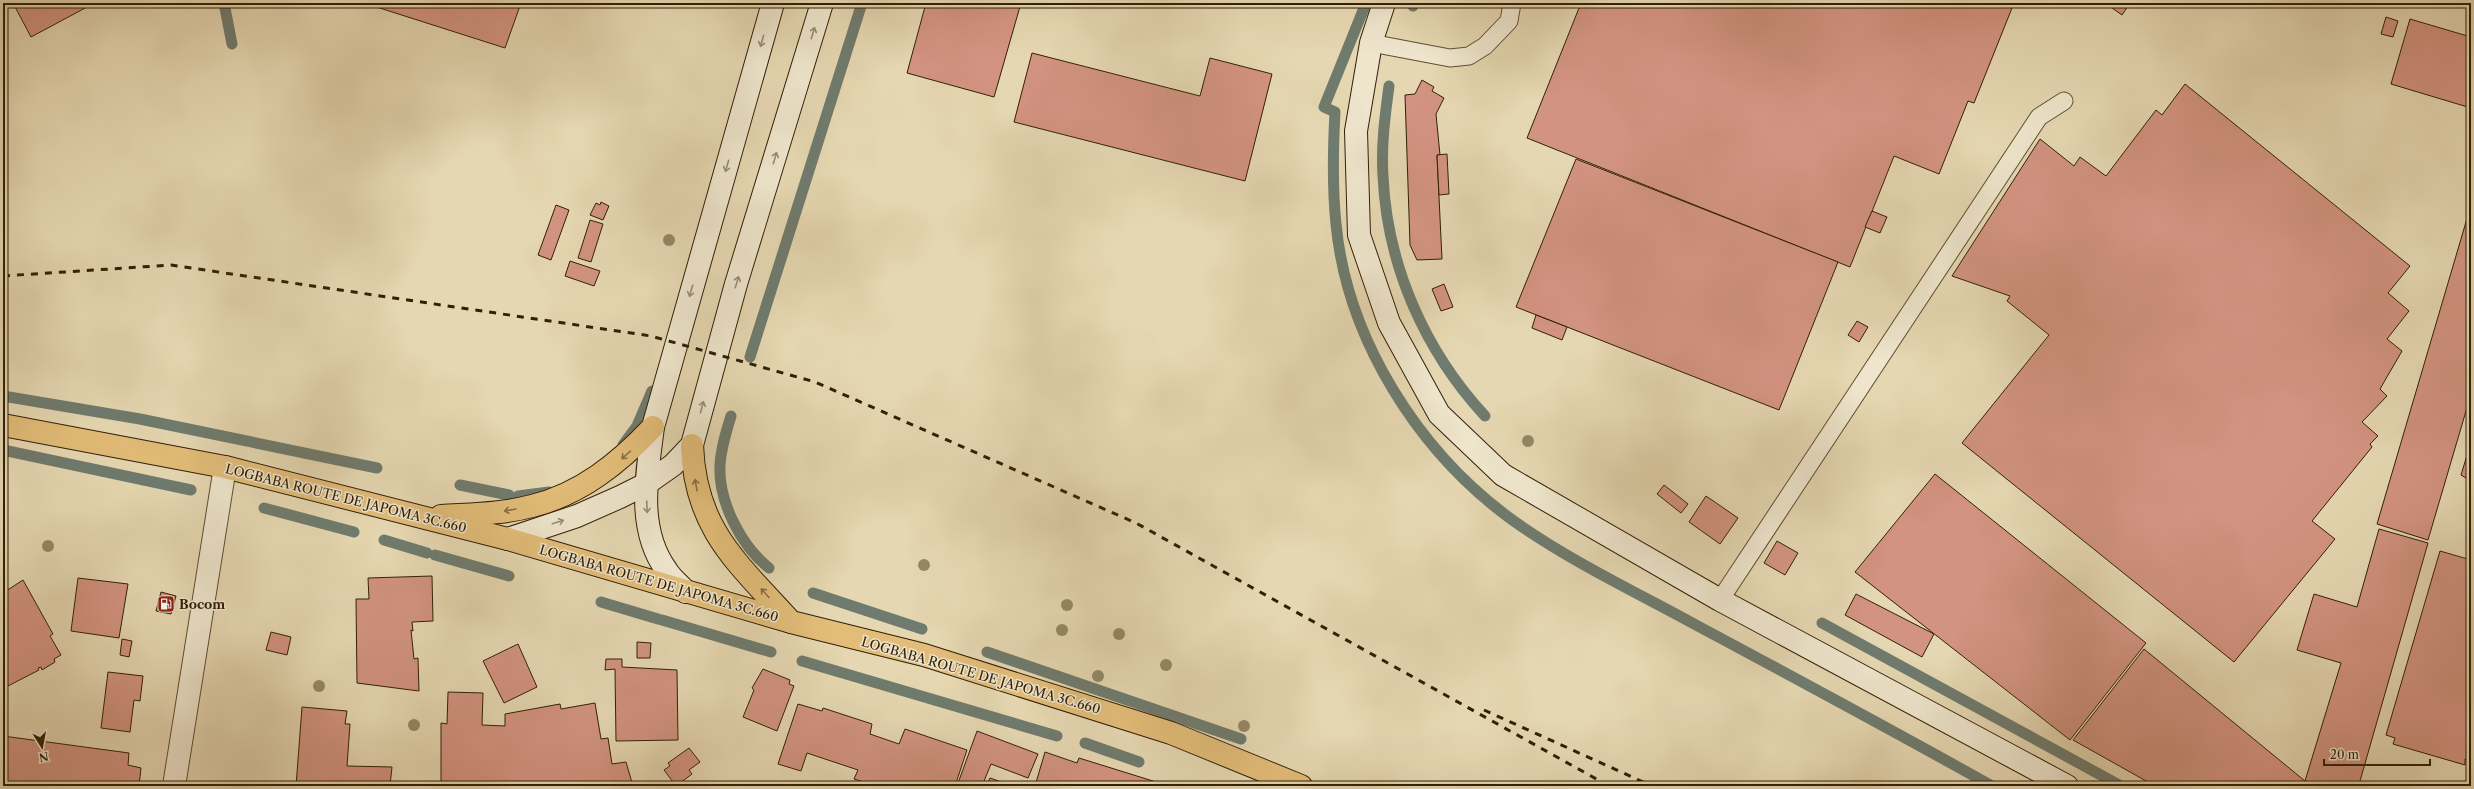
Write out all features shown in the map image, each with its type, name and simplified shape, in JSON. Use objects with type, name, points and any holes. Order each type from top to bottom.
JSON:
[{"type":"main road","name":"LOGBABA ROUTE DE JAPOMA 3C.660","points":[[3,425],[225,466],[508,539],[792,622],[924,655],[1172,733],[1301,786]]},
{"type":"main road","points":[[421,517],[500,512],[532,506],[566,494],[609,469],[653,427]]},
{"type":"main road","points":[[692,445],[697,490],[706,516],[732,557],[792,622]]},
{"type":"street","points":[[686,592],[667,572],[656,553],[646,510],[646,484],[653,427],[772,3]]},
{"type":"street","points":[[508,539],[577,516],[646,484],[673,465],[692,445],[736,284],[822,3]]},
{"type":"street","points":[[1384,3],[1371,43],[1356,132],[1359,235],[1389,323],[1439,414],[1503,475],[1720,600],[2068,786]]},
{"type":"street","points":[[174,786],[225,466]]},
{"type":"lane","points":[[1371,43],[1450,58],[1469,56],[1485,46],[1509,21],[1512,3]]},
{"type":"lane","points":[[1720,600],[2039,117],[2064,101]]},
{"type":"building","points":[[13,3],[85,3],[87,7],[31,37]]},
{"type":"building","points":[[364,3],[521,3],[505,48]]},
{"type":"building","points":[[926,3],[1021,3],[994,97],[907,73]]},
{"type":"building","points":[[1581,3],[2014,3],[1974,103],[1968,101],[1939,174],[1894,156],[1850,267],[1527,138]]},
{"type":"building","points":[[2105,3],[2130,3],[2122,15]]},
{"type":"building","points":[[2386,17],[2398,21],[2393,37],[2381,34]]},
{"type":"building","points":[[2410,19],[2471,37],[2471,108],[2391,84]]},
{"type":"building","points":[[1032,53],[1200,96],[1210,58],[1272,74],[1245,181],[1014,122]]},
{"type":"building","points":[[1422,80],[1434,87],[1432,91],[1444,98],[1436,114],[1440,155],[1437,155],[1442,259],[1417,260],[1410,245],[1405,95],[1415,94]]},
{"type":"building","points":[[2185,84],[2410,266],[2388,293],[2409,311],[2387,339],[2402,351],[2380,389],[2387,396],[2362,422],[2378,436],[2370,444],[2372,447],[2312,521],[2335,539],[2234,662],[1962,443],[2049,335],[2007,301],[2010,296],[1952,276],[2040,139],[2074,166],[2080,157],[2106,176],[2156,110],[2162,115]]},
{"type":"building","points":[[1447,154],[1449,194],[1439,195],[1437,155]]},
{"type":"building","points":[[1576,159],[1838,262],[1779,410],[1516,307]]},
{"type":"building","points":[[601,202],[609,206],[603,220],[590,215],[596,203],[600,205]]},
{"type":"building","points":[[556,205],[569,210],[551,260],[538,255]]},
{"type":"building","points":[[2471,205],[2471,394],[2428,540],[2377,524]]},
{"type":"building","points":[[1872,211],[1887,217],[1880,233],[1865,227]]},
{"type":"building","points":[[590,220],[603,224],[591,262],[578,258]]},
{"type":"building","points":[[570,261],[600,271],[594,286],[565,276]]},
{"type":"building","points":[[1444,284],[1453,307],[1441,311],[1432,289]]},
{"type":"building","points":[[1536,315],[1567,327],[1562,340],[1532,328]]},
{"type":"building","points":[[1857,321],[1868,327],[1859,342],[1848,335]]},
{"type":"building","points":[[2471,442],[2471,481],[2461,475]]},
{"type":"building","points":[[1935,474],[2146,643],[2070,740],[1855,572]]},
{"type":"building","points":[[1664,485],[1688,504],[1681,513],[1657,494]]},
{"type":"building","points":[[1706,496],[1738,518],[1720,544],[1689,522]]},
{"type":"building","points":[[2379,529],[2428,543],[2360,781],[2360,786],[2155,786],[2073,740],[2144,649],[2305,781],[2341,663],[2297,650],[2314,594],[2357,607]]},
{"type":"building","points":[[1777,541],[1798,553],[1785,575],[1764,563]]},
{"type":"building","points":[[2440,551],[2471,560],[2471,761],[2465,759],[2465,765],[2393,744],[2395,738],[2386,735]]},
{"type":"building","points":[[432,576],[433,621],[412,622],[413,631],[411,630],[414,659],[418,658],[419,691],[357,683],[356,599],[369,599],[368,578]]},
{"type":"building","points":[[78,578],[128,584],[119,638],[71,631]]},
{"type":"building","points":[[23,580],[53,634],[50,636],[61,655],[54,659],[55,662],[42,670],[41,667],[38,668],[39,670],[8,686],[3,676],[3,593]]},
{"type":"building","name":"Bocom","points":[[161,592],[176,596],[171,614],[156,611]]},
{"type":"building","points":[[1856,594],[1934,634],[1922,657],[1845,615]]},
{"type":"building","points":[[271,632],[291,637],[287,655],[266,650]]},
{"type":"building","points":[[122,639],[132,641],[129,657],[120,655]]},
{"type":"building","points":[[637,642],[651,643],[650,658],[637,658]]},
{"type":"building","points":[[518,644],[537,687],[504,703],[483,661]]},
{"type":"building","points":[[606,659],[622,659],[622,667],[677,670],[678,740],[616,741],[615,669],[605,670]]},
{"type":"building","points":[[763,669],[790,680],[789,684],[794,686],[777,731],[743,717],[754,690],[752,688]]},
{"type":"building","points":[[108,672],[143,676],[140,701],[134,700],[130,732],[101,728]]},
{"type":"building","points":[[448,692],[483,693],[482,725],[505,726],[505,714],[560,704],[561,709],[595,703],[601,739],[608,738],[612,764],[626,762],[633,786],[441,786],[441,723],[447,724]]},
{"type":"building","points":[[798,704],[822,711],[823,708],[872,724],[870,734],[899,744],[905,729],[967,750],[955,786],[866,786],[867,783],[854,779],[858,770],[807,753],[801,771],[778,764]]},
{"type":"building","points":[[302,707],[347,711],[345,724],[350,724],[347,766],[392,767],[390,786],[296,786]]},
{"type":"building","points":[[977,731],[1038,754],[1028,778],[991,764],[982,786],[957,786]]},
{"type":"building","points":[[3,736],[129,753],[128,765],[141,768],[139,786],[3,786]]},
{"type":"building","points":[[689,748],[700,762],[689,770],[692,774],[676,786],[664,770],[670,766],[668,763]]},
{"type":"building","points":[[1045,752],[1077,763],[1079,758],[1169,786],[1035,786]]},
{"type":"building","points":[[990,778],[1013,786],[986,786]]},
{"type":"waterway","points":[[224,3],[232,44]]},
{"type":"waterway","points":[[750,357],[862,3]]},
{"type":"waterway","points":[[1366,3],[1324,107],[1335,112],[1333,168],[1336,224],[1343,267],[1355,309],[1372,350],[1393,389],[1418,426],[1446,460],[1477,492],[1511,519],[1555,548],[1578,562],[1992,786]]},
{"type":"waterway","points":[[1389,86],[1383,142],[1383,176],[1386,209],[1392,242],[1401,274],[1427,335],[1444,364],[1485,416]]},
{"type":"waterway","points":[[623,445],[637,426],[652,391]]},
{"type":"waterway","points":[[3,396],[140,419],[377,468]]},
{"type":"waterway","points":[[731,416],[724,440],[720,465],[720,479],[723,493],[733,522],[749,548],[769,568]]},
{"type":"waterway","points":[[3,450],[191,490]]},
{"type":"waterway","points":[[460,485],[509,495]]},
{"type":"waterway","points":[[518,496],[549,492]]},
{"type":"waterway","points":[[264,508],[354,532]]},
{"type":"waterway","points":[[384,540],[427,553]]},
{"type":"waterway","points":[[435,555],[509,576]]},
{"type":"waterway","points":[[813,593],[922,629]]},
{"type":"waterway","points":[[601,602],[658,619]]},
{"type":"waterway","points":[[662,620],[771,652]]},
{"type":"waterway","points":[[1822,623],[2121,786]]},
{"type":"waterway","points":[[987,652],[1241,739]]},
{"type":"waterway","points":[[802,661],[1057,736]]},
{"type":"waterway","points":[[1085,743],[1139,762]]},
{"type":"railway","points":[[3,276],[171,265],[651,336],[815,382],[1136,523],[1609,786]]},
{"type":"railway","points":[[1484,710],[1652,786]]},
{"type":"place","name":"Bocom","points":[[166,604]]}]
